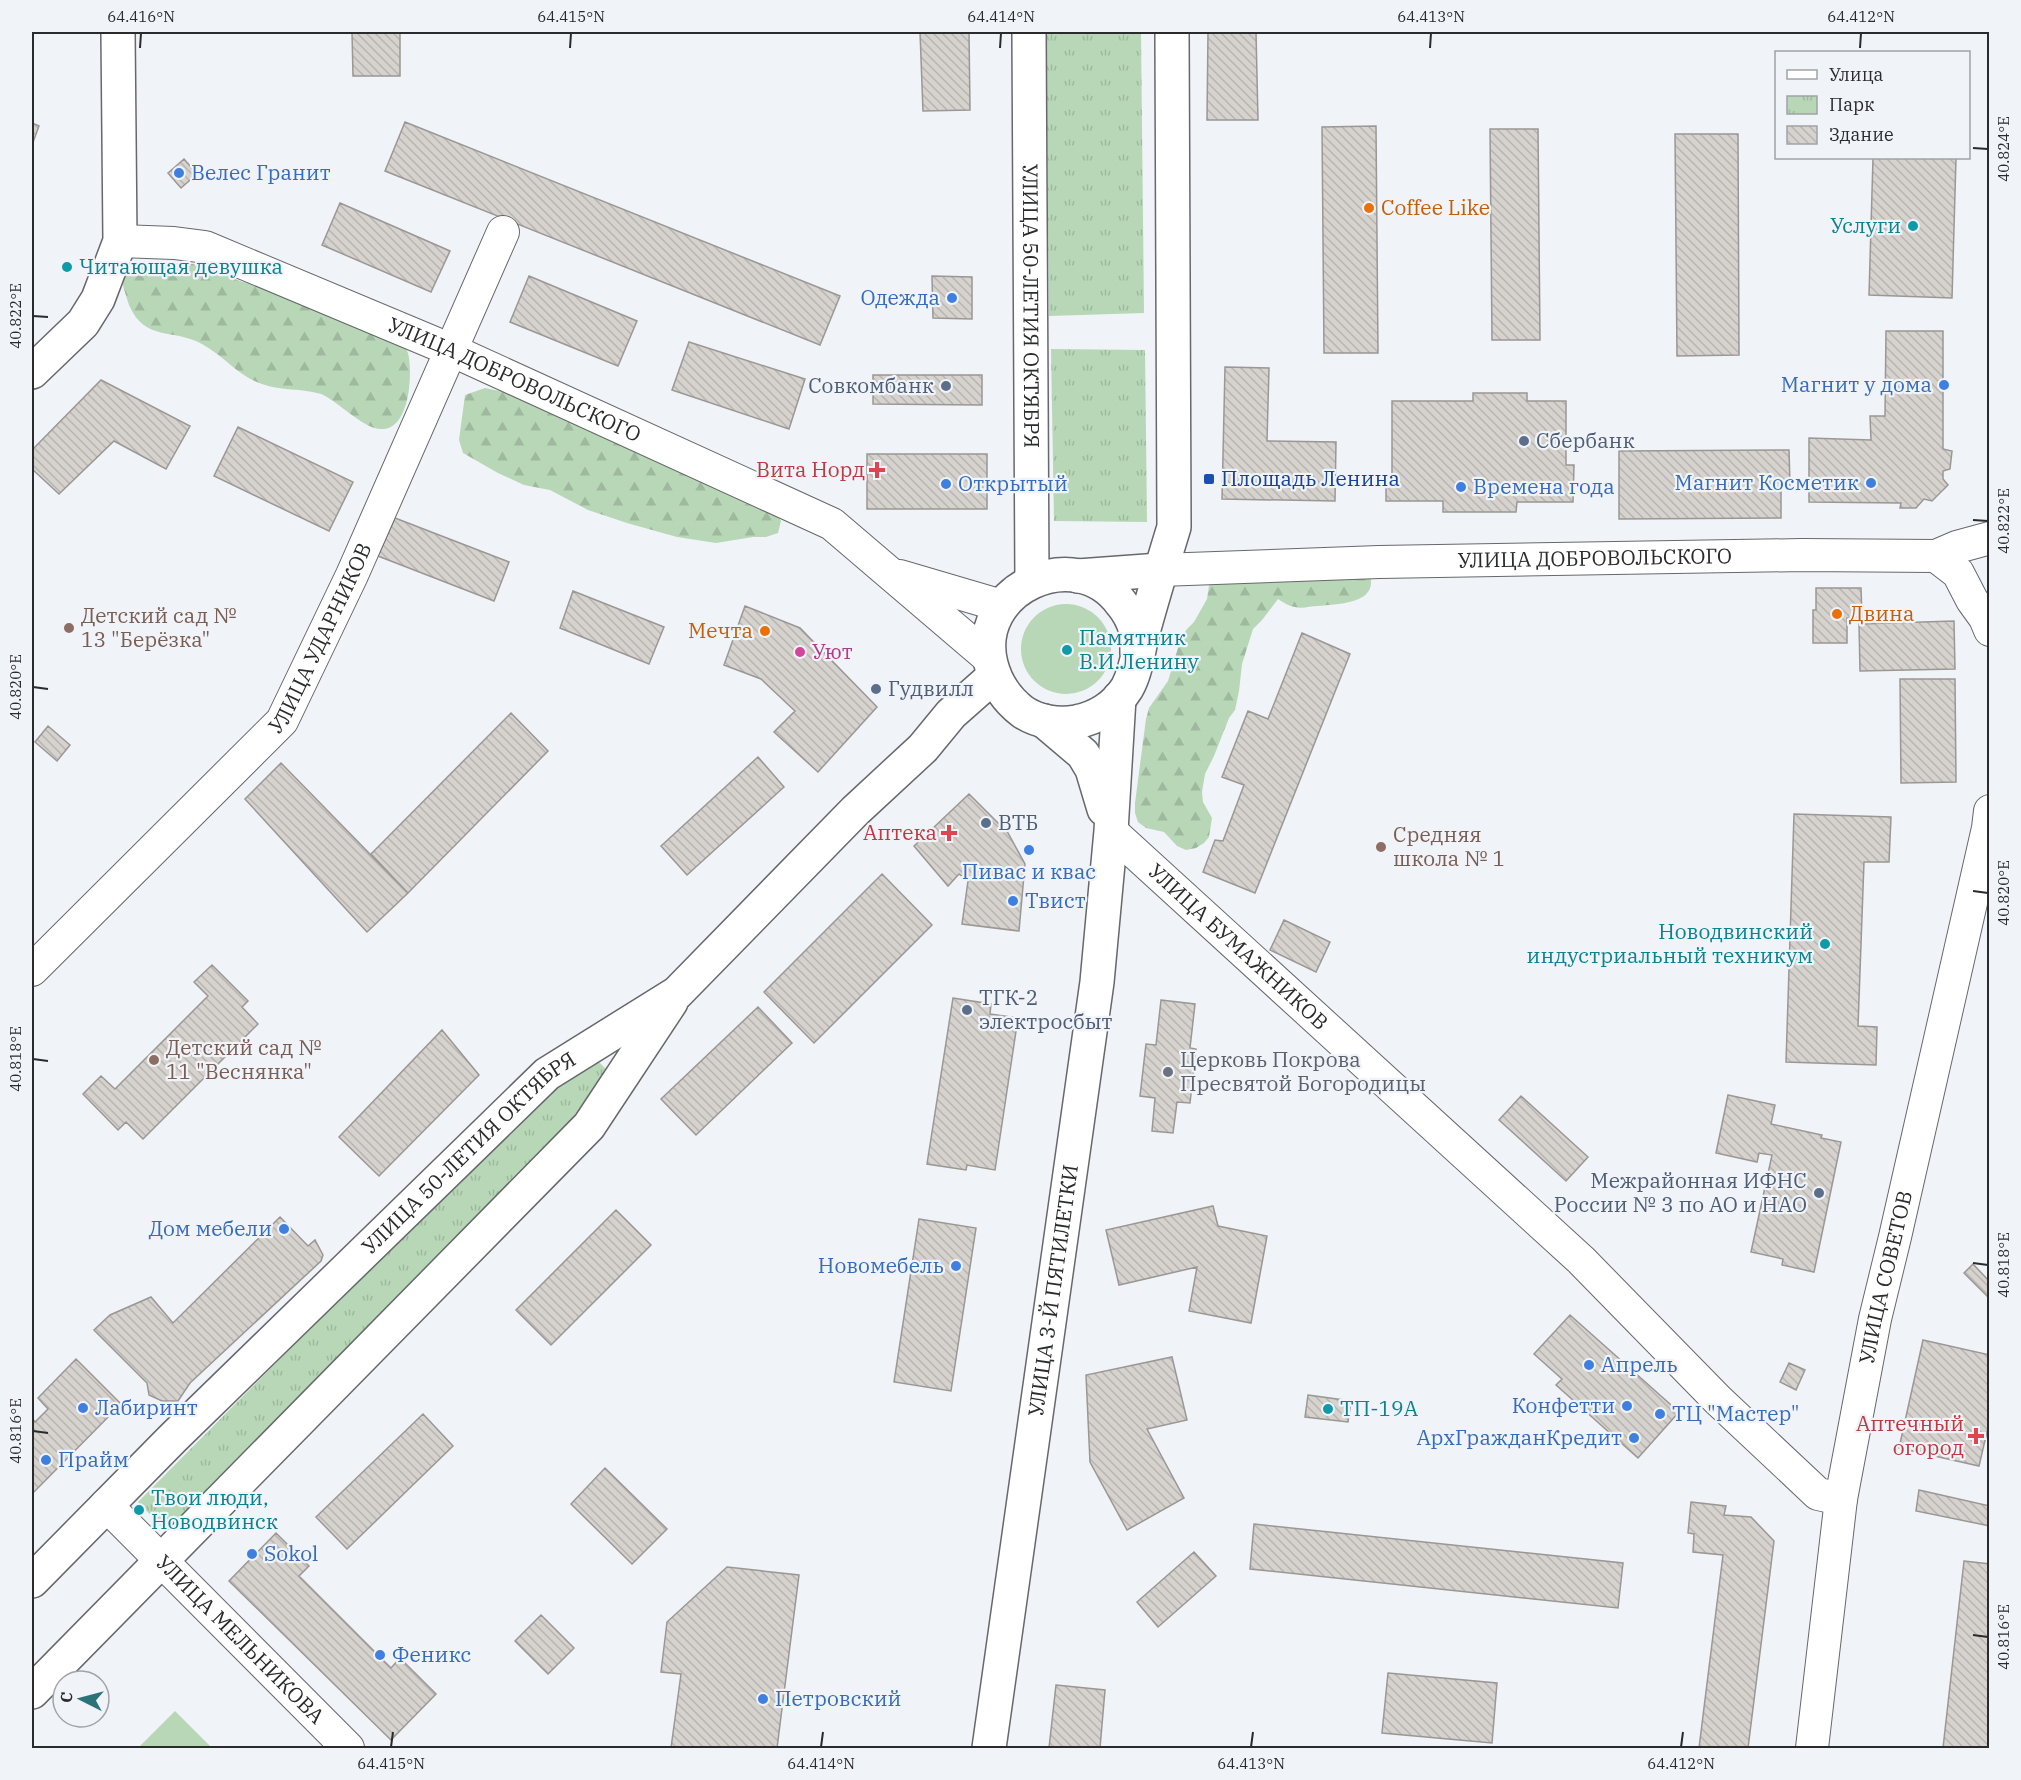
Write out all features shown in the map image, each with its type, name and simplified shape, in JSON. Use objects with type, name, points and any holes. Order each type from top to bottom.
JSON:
[{"type":"main road","points":[[32,372],[83,323],[98,299],[120,241],[118,32]]},
{"type":"main road","name":"УЛИЦА 50-ЛЕТИЯ ОКТЯБРЯ","points":[[1029,32],[1032,581]]},
{"type":"main road","points":[[1044,721],[1065,723],[1086,720],[1099,714],[1119,698],[1127,688],[1134,672],[1160,570],[1174,527],[1172,32]]},
{"type":"main road","points":[[1077,576],[1160,570]]},
{"type":"main road","points":[[1111,831],[1088,762],[1074,745],[1044,721],[1027,714],[1014,705],[1002,691],[992,667],[990,633],[1002,606],[1016,591],[1032,581],[1064,574],[1095,582],[1118,598],[1128,612],[1136,630],[1137,654]]},
{"type":"main road","points":[[923,748],[992,667]]},
{"type":"main road","name":"УЛИЦА 3-Й ПЯТИЛЕТКИ","points":[[989,1749],[1097,982],[1111,831],[1119,698]]},
{"type":"main road","points":[[923,748],[961,723],[1014,705]]},
{"type":"main road","name":"УЛИЦА 50-ЛЕТИЯ ОКТЯБРЯ","points":[[32,1581],[172,1438],[547,1074],[677,993],[855,811],[923,748]]},
{"type":"main road","points":[[32,1692],[589,1126],[677,993]]},
{"type":"street","name":"УЛИЦА УДАРНИКОВ","points":[[32,970],[282,721],[352,574],[503,232]]},
{"type":"street","name":"УЛИЦА ДОБРОВОЛЬСКОГО","points":[[120,241],[174,243],[205,247],[451,350],[832,524],[992,667]]},
{"type":"street","points":[[1989,538],[1936,556],[1958,573],[1972,600],[1985,618],[1989,630]]},
{"type":"street","name":"УЛИЦА ДОБРОВОЛЬСКОГО","points":[[1160,570],[1379,562],[1802,555],[1936,556]]},
{"type":"street","points":[[887,572],[1002,606]]},
{"type":"street","name":"УЛИЦА СОВЕТОВ","points":[[1812,1749],[1841,1499],[1875,1319],[1988,828],[1989,811]]},
{"type":"street","name":"УЛИЦА БУМАЖНИКОВ","points":[[1111,831],[1581,1260],[1718,1400],[1818,1494],[1841,1499]]},
{"type":"street","name":"УЛИЦА МЕЛЬНИКОВА","points":[[106,1505],[348,1749]]},
{"type":"green space","points":[[1046,32],[1141,32],[1144,313],[1049,316]]},
{"type":"green space","points":[[156,263],[198,264],[240,281],[261,286],[400,342],[408,353],[410,374],[407,400],[398,421],[390,427],[380,429],[373,427],[321,394],[262,384],[238,371],[202,344],[151,329],[143,324],[129,305],[122,278],[135,267]]},
{"type":"green space","points":[[1051,349],[1145,350],[1147,522],[1054,521]]},
{"type":"green space","points":[[485,388],[514,394],[775,510],[781,521],[778,533],[766,537],[716,543],[677,537],[588,510],[550,490],[524,485],[498,473],[463,453],[459,440],[465,395]]},
{"type":"green space","points":[[1369,572],[1371,583],[1369,591],[1356,600],[1301,608],[1290,606],[1278,599],[1253,629],[1242,664],[1235,710],[1229,718],[1205,774],[1203,802],[1212,818],[1209,837],[1204,843],[1186,850],[1177,846],[1164,832],[1146,828],[1138,822],[1135,803],[1149,708],[1168,681],[1181,638],[1194,622],[1207,599],[1210,579]]},
{"type":"green space","points":[[1066,604],[1083,607],[1098,617],[1108,632],[1111,649],[1108,666],[1098,681],[1083,691],[1066,694],[1049,691],[1034,681],[1024,666],[1021,649],[1024,632],[1034,617],[1049,607]]},
{"type":"green space","points":[[596,1059],[608,1071],[551,1146],[166,1531],[138,1502],[522,1115]]},
{"type":"green space","points":[[175,1711],[212,1748],[138,1748]]},
{"type":"building","points":[[352,32],[400,32],[400,76],[353,76]]},
{"type":"building","points":[[920,32],[969,32],[970,110],[923,111]]},
{"type":"building","points":[[1208,32],[1256,32],[1258,120],[1207,120]]},
{"type":"building","points":[[405,122],[840,296],[820,345],[385,171]]},
{"type":"building","points":[[32,123],[39,126],[32,145]]},
{"type":"building","points":[[1376,126],[1378,353],[1324,353],[1322,127]]},
{"type":"building","points":[[1490,129],[1538,129],[1540,340],[1492,340]]},
{"type":"building","points":[[1675,134],[1738,134],[1739,355],[1677,356]]},
{"type":"building","points":[[184,159],[197,174],[181,188],[168,173]]},
{"type":"building","name":"Услуги","points":[[1873,159],[1956,159],[1952,298],[1869,295]]},
{"type":"building","points":[[340,203],[450,251],[431,292],[322,245]]},
{"type":"building","points":[[529,276],[637,321],[618,366],[510,322]]},
{"type":"building","name":"Одежда","points":[[932,276],[972,277],[972,319],[933,318]]},
{"type":"building","points":[[1886,331],[1943,331],[1943,449],[1952,451],[1950,469],[1943,471],[1943,479],[1948,485],[1932,501],[1924,499],[1916,508],[1900,508],[1901,503],[1809,502],[1809,438],[1871,440],[1870,416],[1885,416]]},
{"type":"building","points":[[689,342],[805,379],[789,429],[672,390]]},
{"type":"building","points":[[1225,367],[1269,368],[1267,441],[1336,442],[1335,501],[1222,499]]},
{"type":"building","points":[[873,375],[982,375],[982,405],[873,404]]},
{"type":"building","points":[[101,380],[190,426],[166,469],[114,441],[59,494],[32,469],[32,450]]},
{"type":"building","points":[[1473,393],[1527,393],[1527,401],[1566,401],[1566,465],[1574,465],[1573,502],[1517,502],[1516,512],[1443,512],[1443,501],[1386,501],[1386,481],[1392,481],[1392,401],[1473,401]]},
{"type":"building","points":[[238,427],[353,482],[329,531],[214,476]]},
{"type":"building","points":[[1789,450],[1790,485],[1781,485],[1781,518],[1619,519],[1619,451]]},
{"type":"building","points":[[867,454],[987,454],[987,509],[867,509]]},
{"type":"building","points":[[395,518],[509,562],[494,601],[378,556]]},
{"type":"building","name":"Двина","points":[[1816,588],[1861,588],[1862,618],[1847,618],[1847,643],[1813,643]]},
{"type":"building","points":[[573,591],[664,627],[649,664],[560,628]]},
{"type":"building","points":[[745,606],[800,628],[877,707],[818,772],[774,732],[795,711],[761,679],[724,665]]},
{"type":"building","points":[[1954,621],[1955,669],[1860,671],[1859,624]]},
{"type":"building","points":[[1302,633],[1350,654],[1255,893],[1203,872],[1215,840],[1223,841],[1244,785],[1222,777],[1248,711],[1268,719]]},
{"type":"building","points":[[1900,679],[1955,679],[1956,782],[1901,783]]},
{"type":"building","points":[[511,713],[548,751],[408,893],[371,854]]},
{"type":"building","points":[[48,726],[70,745],[57,761],[35,742]]},
{"type":"building","points":[[758,757],[784,787],[687,875],[661,846]]},
{"type":"building","points":[[281,763],[408,893],[367,932],[245,799]]},
{"type":"building","points":[[969,794],[1008,833],[1025,864],[1019,931],[962,924],[968,881],[959,874],[948,886],[914,846]]},
{"type":"building","name":"Новодвинский индустриальный техникум","points":[[1794,814],[1891,817],[1889,862],[1864,862],[1858,1026],[1877,1027],[1876,1065],[1786,1062]]},
{"type":"building","points":[[882,874],[932,925],[814,1043],[764,992]]},
{"type":"building","points":[[1284,920],[1330,942],[1316,972],[1270,950]]},
{"type":"building","points":[[212,965],[248,1001],[242,1007],[258,1024],[143,1139],[126,1122],[118,1130],[83,1094],[101,1076],[115,1089],[208,996],[194,982]]},
{"type":"building","points":[[953,998],[991,1004],[990,1014],[1018,1018],[995,1170],[967,1165],[966,1170],[927,1164]]},
{"type":"building","name":"Церковь Покрова Пресвятой Богородицы","points":[[1161,1000],[1195,1004],[1190,1048],[1196,1049],[1190,1103],[1177,1102],[1173,1133],[1152,1131],[1155,1098],[1140,1096],[1146,1044],[1156,1045]]},
{"type":"building","points":[[758,1007],[792,1043],[696,1135],[661,1099]]},
{"type":"building","points":[[442,1030],[479,1075],[379,1176],[339,1137]]},
{"type":"building","points":[[1728,1095],[1775,1105],[1771,1124],[1822,1135],[1821,1138],[1841,1142],[1814,1272],[1782,1265],[1783,1259],[1751,1252],[1772,1155],[1759,1153],[1757,1162],[1716,1153]]},
{"type":"building","points":[[1521,1096],[1588,1157],[1566,1181],[1499,1120]]},
{"type":"building","points":[[1213,1206],[1218,1226],[1267,1236],[1251,1323],[1189,1311],[1197,1267],[1119,1285],[1106,1230]]},
{"type":"building","points":[[616,1210],[651,1245],[551,1345],[516,1310]]},
{"type":"building","points":[[280,1217],[308,1246],[315,1240],[323,1255],[321,1261],[190,1383],[178,1401],[162,1401],[149,1395],[147,1383],[94,1330],[110,1315],[151,1297],[173,1323]]},
{"type":"building","points":[[919,1219],[976,1228],[951,1391],[894,1382]]},
{"type":"building","points":[[1973,1264],[1990,1282],[1990,1299],[1964,1273]]},
{"type":"building","points":[[1570,1315],[1679,1412],[1638,1458],[1556,1385],[1562,1379],[1534,1354]]},
{"type":"building","points":[[1923,1340],[1990,1355],[1990,1419],[1979,1466],[1899,1448]]},
{"type":"building","points":[[1172,1357],[1187,1420],[1147,1429],[1184,1498],[1127,1530],[1090,1462],[1086,1375]]},
{"type":"building","points":[[76,1359],[121,1404],[32,1494],[32,1418],[35,1422],[48,1409],[38,1398]]},
{"type":"building","points":[[1789,1363],[1805,1370],[1796,1390],[1780,1382]]},
{"type":"building","name":"ТП-19А","points":[[1308,1395],[1351,1401],[1348,1422],[1305,1417]]},
{"type":"building","points":[[423,1414],[453,1446],[347,1549],[316,1517]]},
{"type":"building","points":[[605,1468],[667,1529],[632,1564],[571,1504]]},
{"type":"building","points":[[1919,1490],[1990,1506],[1990,1526],[1916,1511]]},
{"type":"building","points":[[1691,1502],[1726,1506],[1724,1515],[1751,1517],[1774,1541],[1748,1748],[1699,1748],[1723,1555],[1693,1552],[1694,1534],[1688,1533]]},
{"type":"building","points":[[1254,1524],[1623,1563],[1618,1608],[1250,1569]]},
{"type":"building","points":[[276,1533],[309,1566],[299,1576],[391,1668],[400,1658],[436,1694],[391,1740],[229,1581]]},
{"type":"building","points":[[1194,1552],[1216,1576],[1158,1627],[1137,1602]]},
{"type":"building","points":[[1964,1561],[1990,1564],[1990,1748],[1943,1748]]},
{"type":"building","points":[[727,1567],[799,1575],[777,1748],[671,1748],[681,1674],[661,1672],[667,1622]]},
{"type":"building","points":[[541,1615],[574,1648],[548,1674],[515,1641]]},
{"type":"building","points":[[1388,1673],[1497,1683],[1492,1743],[1382,1733]]},
{"type":"building","points":[[1056,1685],[1105,1690],[1100,1748],[1049,1748]]},
{"type":"place","name":"Велес Гранит","points":[[179,173]]},
{"type":"place","name":"Coffee Like","points":[[1369,208]]},
{"type":"place","name":"Услуги","points":[[1913,226]]},
{"type":"place","name":"Читающая девушка","points":[[67,267]]},
{"type":"place","name":"Одежда","points":[[952,298]]},
{"type":"place","name":"Магнит у дома","points":[[1944,385]]},
{"type":"place","name":"Совкомбанк","points":[[946,386]]},
{"type":"place","name":"Сбербанк","points":[[1524,441]]},
{"type":"place","name":"Вита Норд","points":[[877,470]]},
{"type":"place","name":"Площадь Ленина","points":[[1209,479]]},
{"type":"place","name":"Магнит Косметик","points":[[1871,483]]},
{"type":"place","name":"Открытый","points":[[946,484]]},
{"type":"place","name":"Времена года","points":[[1461,487]]},
{"type":"place","name":"Двина","points":[[1837,614]]},
{"type":"place","name":"Детский сад № 13 \"Берёзка\"","points":[[69,628]]},
{"type":"place","name":"Мечта","points":[[765,631]]},
{"type":"place","name":"Памятник В.И.Ленину","points":[[1067,650]]},
{"type":"place","name":"Уют","points":[[800,652]]},
{"type":"place","name":"Гудвилл","points":[[876,689]]},
{"type":"place","name":"ВТБ","points":[[986,823]]},
{"type":"place","name":"Аптека","points":[[949,833]]},
{"type":"place","name":"Средняя школа № 1","points":[[1381,847]]},
{"type":"place","name":"Пивас и квас","points":[[1029,850]]},
{"type":"place","name":"Твист","points":[[1013,901]]},
{"type":"place","name":"Новодвинский индустриальный техникум","points":[[1825,944]]},
{"type":"place","name":"ТГК-2 электросбыт","points":[[967,1010]]},
{"type":"place","name":"Детский сад № 11 \"Веснянка\"","points":[[154,1060]]},
{"type":"place","name":"Церковь Покрова Пресвятой Богородицы","points":[[1168,1072]]},
{"type":"place","name":"Межрайонная ИФНС России № 3 по АО и НАО","points":[[1819,1193]]},
{"type":"place","name":"Дом мебели","points":[[284,1229]]},
{"type":"place","name":"Новомебель","points":[[956,1266]]},
{"type":"place","name":"Апрель","points":[[1589,1365]]},
{"type":"place","name":"Конфетти","points":[[1627,1406]]},
{"type":"place","name":"Лабиринт","points":[[83,1408]]},
{"type":"place","name":"ТП-19А","points":[[1328,1409]]},
{"type":"place","name":"ТЦ \"Мастер\"","points":[[1660,1414]]},
{"type":"place","name":"Аптечный огород","points":[[1976,1436]]},
{"type":"place","name":"АрхГражданКредит","points":[[1634,1438]]},
{"type":"place","name":"Прайм","points":[[46,1460]]},
{"type":"place","name":"Твои люди, Новодвинск","points":[[139,1510]]},
{"type":"place","name":"Sokol","points":[[252,1554]]},
{"type":"place","name":"Феникс","points":[[380,1655]]},
{"type":"place","name":"Петровский","points":[[763,1699]]}]
